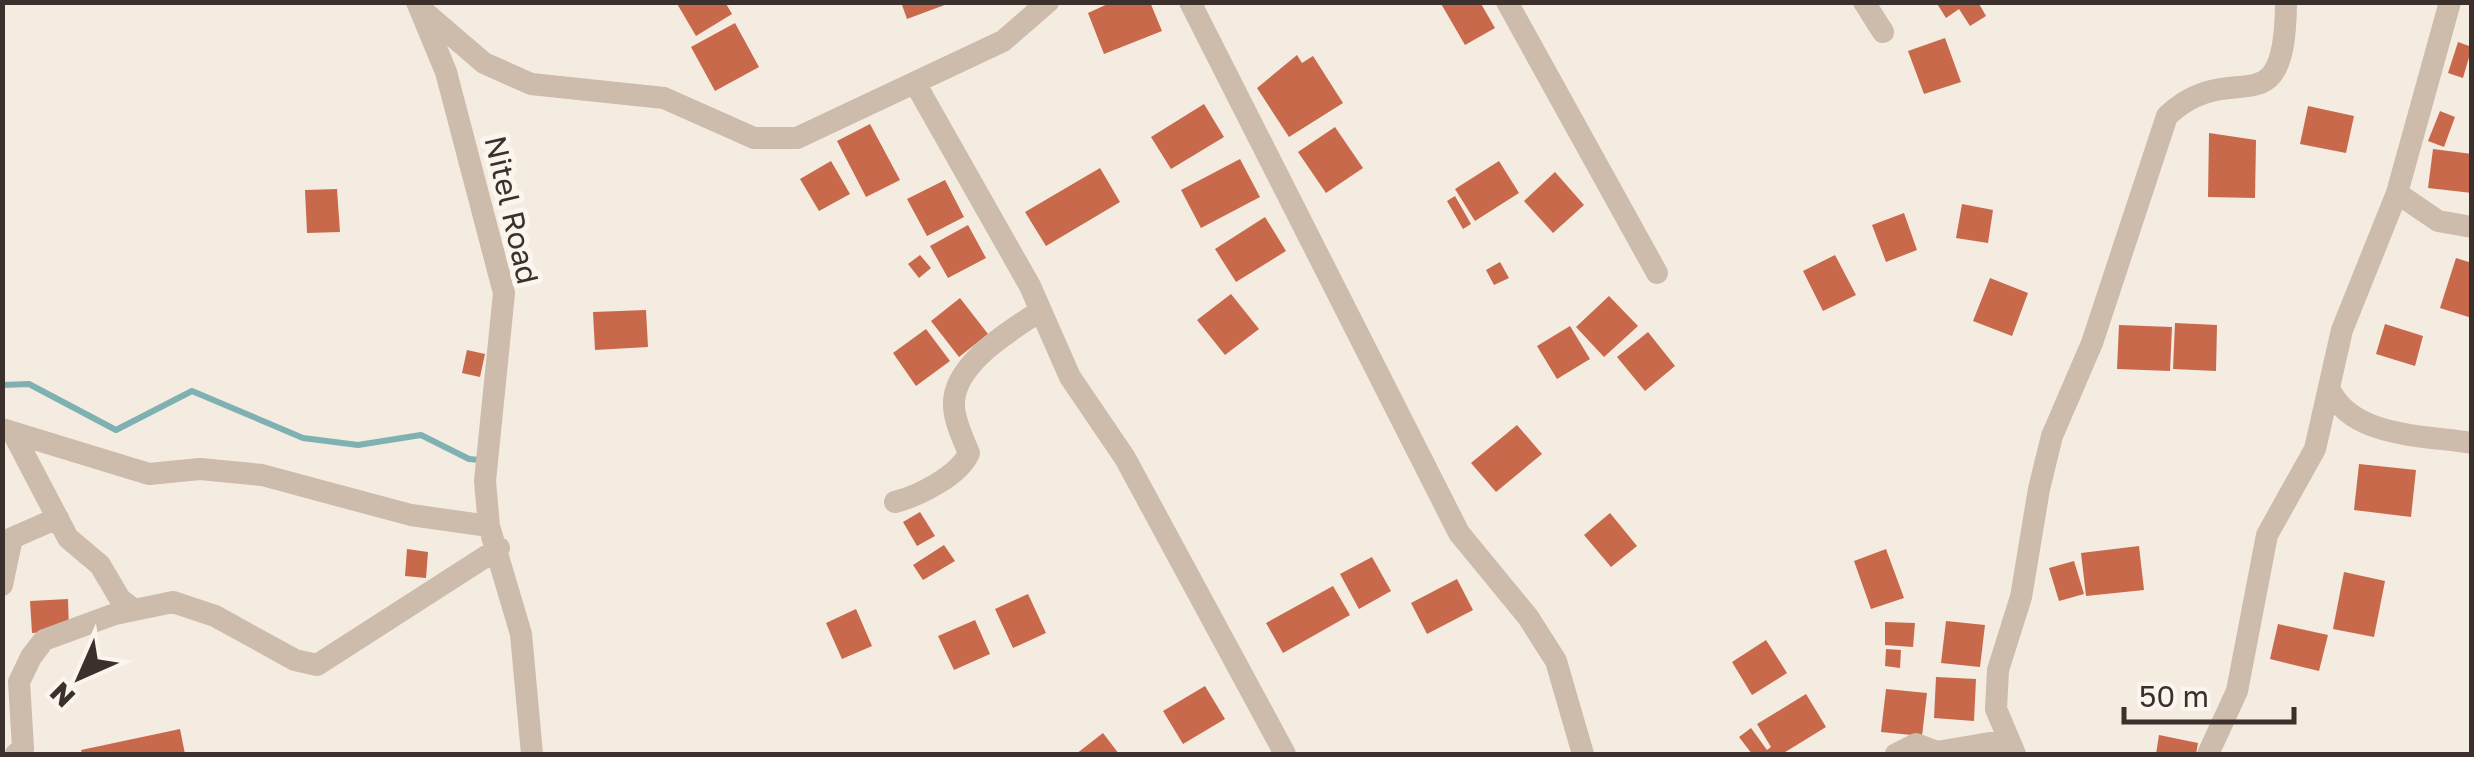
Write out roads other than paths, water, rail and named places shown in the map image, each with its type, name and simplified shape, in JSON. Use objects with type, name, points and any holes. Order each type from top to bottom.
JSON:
[{"type":"street","points":[[418,5],[484,63],[532,84],[664,98],[754,138],[797,138],[1003,42],[1048,2]]},
{"type":"street","points":[[1190,2],[1459,533],[1528,617],[1556,661],[1583,754]]},
{"type":"street","points":[[1508,2],[1657,273]]},
{"type":"street","points":[[1864,2],[1883,32]]},
{"type":"street","points":[[1896,754],[1916,744],[1937,752],[2011,747],[1996,709],[1998,670],[2021,597],[2038,489],[2052,436],[2092,343],[2167,116],[2183,101],[2207,90],[2251,86],[2269,79],[2282,64],[2286,2]]},
{"type":"street","points":[[2208,754],[2237,691],[2267,535],[2315,450],[2342,330],[2397,193],[2450,2]]},
{"type":"street","name":"Nitel Road","points":[[418,5],[446,72],[504,293],[487,438],[494,537],[521,634],[532,754]]},
{"type":"street","points":[[915,83],[994,219],[1070,377],[1125,458],[1285,754]]},
{"type":"street","points":[[2397,193],[2438,221],[2472,227]]},
{"type":"street","points":[[895,502],[919,496],[965,462],[968,452],[953,405],[960,386],[982,350],[1040,311]]},
{"type":"street","points":[[2329,388],[2338,408],[2367,423],[2472,443]]},
{"type":"street","points":[[8,431],[68,538],[100,565],[120,599],[134,610]]},
{"type":"street","points":[[8,431],[149,474],[200,469],[262,475],[494,537]]},
{"type":"street","points":[[2,585],[12,538],[58,518]]},
{"type":"street","points":[[16,754],[23,748],[11,679],[44,640],[134,610],[173,602],[215,616],[295,660],[317,666],[494,537]]},
{"type":"waterway","points":[[2,385],[29,384],[116,430],[192,391],[303,438],[358,445],[421,435],[469,459],[480,460]]}]
